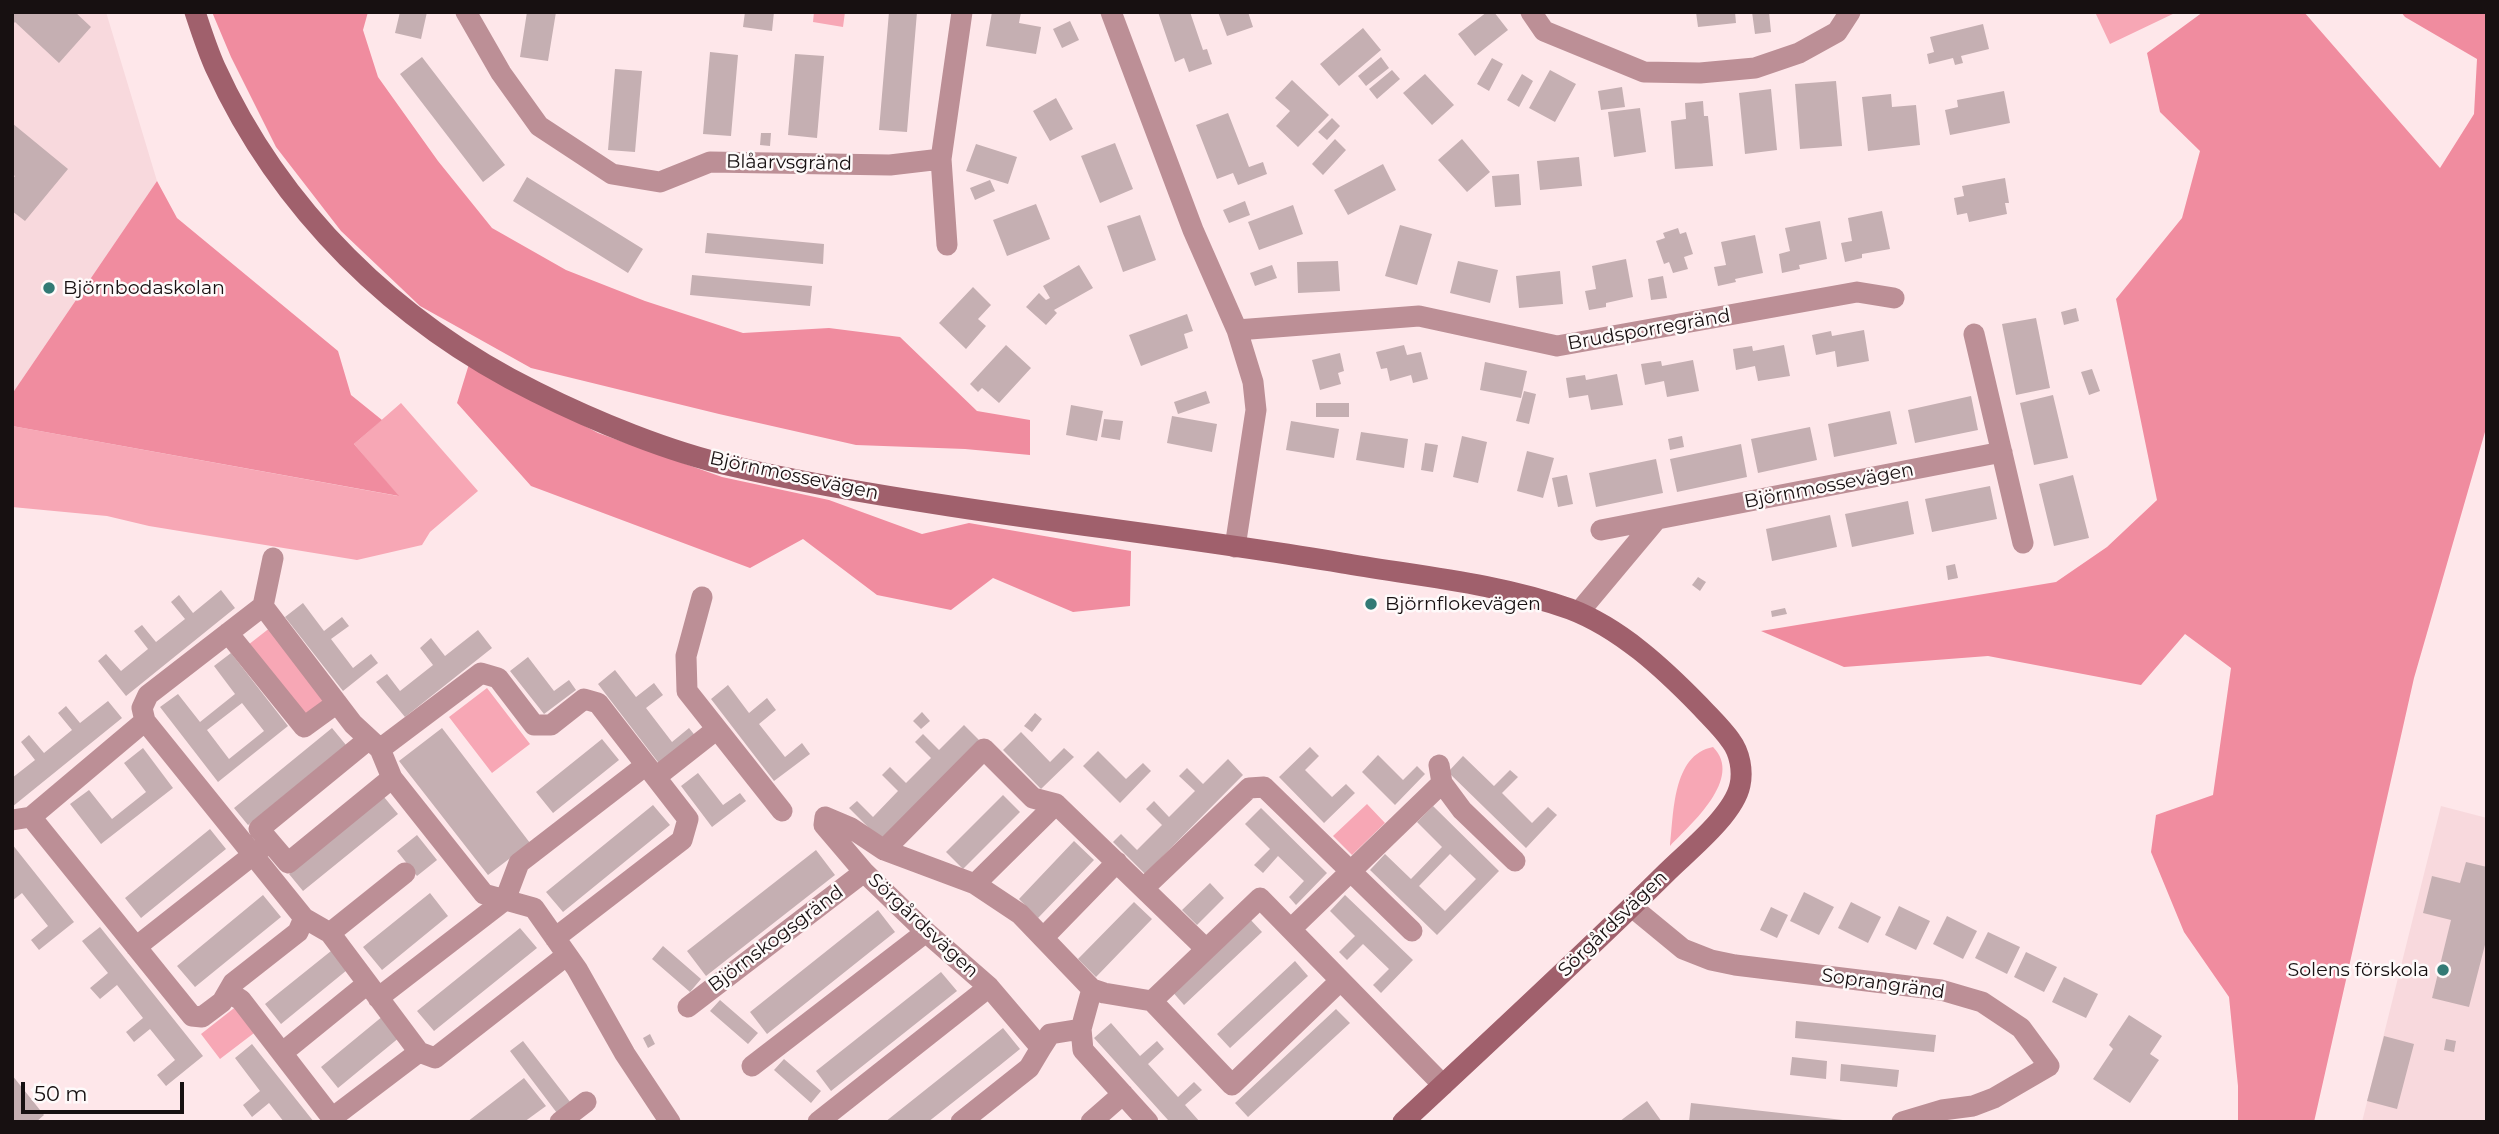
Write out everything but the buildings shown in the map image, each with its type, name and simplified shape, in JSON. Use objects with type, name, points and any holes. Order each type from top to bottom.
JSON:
[{"type":"street","name":"Björnmossevägen","points":[[195,12],[215,66],[246,126],[280,180],[335,246],[394,302],[464,353],[537,393],[630,433],[726,465],[864,493],[1235,547],[1523,593],[1578,612],[1618,634],[1688,695],[1732,742]]},
{"type":"street","name":"Blåarvsgränd","points":[[466,12],[501,73],[539,126],[612,174],[660,181],[710,162],[890,165],[941,159]]},
{"type":"street","points":[[947,245],[941,159],[962,12]]},
{"type":"street","points":[[1111,12],[1194,230],[1237,330],[1253,382],[1256,410],[1235,547]]},
{"type":"street","points":[[1531,12],[1544,31],[1644,72],[1700,73],[1755,68],[1800,53],[1837,32],[1850,12]]},
{"type":"street","name":"Brudsporregränd","points":[[1237,330],[1419,316],[1557,346],[1857,292],[1894,298]]},
{"type":"street","points":[[1974,334],[2023,543]]},
{"type":"street","name":"Björnmossevägen","points":[[1601,530],[2002,452]]},
{"type":"street","points":[[1578,612],[1656,520]]},
{"type":"street","points":[[261,848],[259,828],[375,744],[481,674],[498,678],[534,725],[551,725],[584,699],[598,703],[688,819],[682,840],[435,1058],[419,1052],[330,933],[304,918],[261,848],[145,721],[142,708],[148,695],[263,606],[273,558]]},
{"type":"street","points":[[702,597],[685,656],[687,691],[782,811]]},
{"type":"street","points":[[263,606],[353,724],[375,744],[392,778],[484,894],[534,908],[595,999],[625,1054],[670,1122]]},
{"type":"street","points":[[228,633],[304,727],[337,703]]},
{"type":"street","points":[[145,721],[22,818],[136,947],[192,1016],[202,1017],[222,1002],[233,983],[298,932],[304,918]]},
{"type":"street","points":[[282,1053],[505,900],[519,863],[651,771],[717,729]]},
{"type":"street","name":"Sörgårdsvägen","points":[[1403,1122],[1632,907],[1718,821],[1740,789],[1739,755],[1732,742]]},
{"type":"street","name":"Sörgårdsvägen","points":[[884,850],[984,749],[1033,798],[1056,804],[1206,949]]},
{"type":"street","points":[[1291,929],[1351,872],[1441,774],[1462,810],[1515,861]]},
{"type":"street","points":[[261,848],[288,863],[392,778]]},
{"type":"street","points":[[1144,888],[1249,788],[1264,787],[1412,931]]},
{"type":"street","points":[[975,884],[1056,804]]},
{"type":"street","name":"Sörgårdsvägen","points":[[1041,1048],[989,987],[926,932],[864,872],[824,825],[825,817],[851,828],[884,850],[975,884],[1020,914],[1092,989]]},
{"type":"street","points":[[136,947],[261,848]]},
{"type":"street","points":[[1044,937],[1117,862]]},
{"type":"street","name":"Björnskogsgränd","points":[[688,1007],[864,872]]},
{"type":"street","points":[[330,933],[405,873]]},
{"type":"street","points":[[1152,1000],[1260,898],[1443,1085]]},
{"type":"street","name":"Soprangränd","points":[[1632,907],[1683,949],[1711,960],[1941,990],[1982,1002],[2021,1028],[2049,1066],[1994,1098],[1973,1106],[1942,1110],[1902,1122]]},
{"type":"street","points":[[752,1066],[926,932]]},
{"type":"street","points":[[1148,1122],[1083,1049],[1081,1029],[1092,989],[1152,1000],[1232,1085],[1340,981]]},
{"type":"street","points":[[818,1122],[989,987]]},
{"type":"street","points":[[228,992],[241,1000],[333,1120],[419,1052]]},
{"type":"street","points":[[961,1122],[1029,1068],[1050,1034],[1081,1029]]},
{"type":"street","points":[[1091,1122],[1123,1094]]},
{"type":"street","points":[[560,1122],[586,1102]]},
{"type":"shaded area","name":"Björnbodaskolan","points":[[12,12],[106,12],[157,181],[12,394]]},
{"type":"shaded area","points":[[212,12],[368,12],[363,30],[378,77],[438,161],[492,228],[566,270],[645,301],[743,333],[829,328],[900,337],[977,411],[1030,420],[1030,455],[965,449],[856,445],[531,368],[420,306],[341,231],[276,147],[231,57]]},
{"type":"shaded area","points":[[814,12],[845,12],[843,27],[813,22]]},
{"type":"shaded area","points":[[2095,12],[2177,12],[2110,44]]},
{"type":"shaded area","points":[[2203,12],[2304,12],[2440,168],[2474,114],[2477,59],[2405,17],[2401,12],[2487,12],[2487,425],[2414,678],[2314,1122],[2238,1122],[2238,1086],[2229,997],[2184,932],[2151,852],[2156,815],[2213,795],[2231,668],[2185,634],[2141,685],[1988,656],[1844,667],[1761,631],[2056,582],[2107,547],[2157,500],[2116,299],[2182,218],[2200,151],[2160,112],[2147,53]]},
{"type":"shaded area","points":[[157,181],[177,218],[338,351],[351,395],[382,420],[354,444],[399,496],[12,426],[12,394]]},
{"type":"shaded area","points":[[469,364],[598,433],[722,477],[829,500],[922,534],[969,523],[1131,551],[1130,606],[1073,612],[993,578],[951,610],[877,595],[803,539],[750,568],[531,486],[457,403]]},
{"type":"shaded area","points":[[401,403],[478,491],[430,532],[422,545],[357,560],[149,526],[107,516],[12,507],[12,426],[398,496],[354,444]]},
{"type":"shaded area","points":[[271,627],[327,700],[304,718],[248,645]]},
{"type":"shaded area","points":[[487,688],[530,744],[492,773],[449,717]]},
{"type":"shaded area","points":[[1713,747],[1721,759],[1719,786],[1701,813],[1670,846],[1682,773],[1700,752]]},
{"type":"shaded area","points":[[1367,804],[1385,823],[1352,855],[1333,836]]},
{"type":"shaded area","name":"Solens förskola","points":[[2441,806],[2487,818],[2487,1122],[2362,1122]]},
{"type":"shaded area","points":[[238,1005],[258,1030],[220,1059],[201,1034]]},
{"type":"place","name":"Björnbodaskolan","points":[[49,288]]},
{"type":"place","name":"Björnflokevägen","points":[[1371,604]]},
{"type":"place","name":"Solens förskola","points":[[2443,970]]}]
